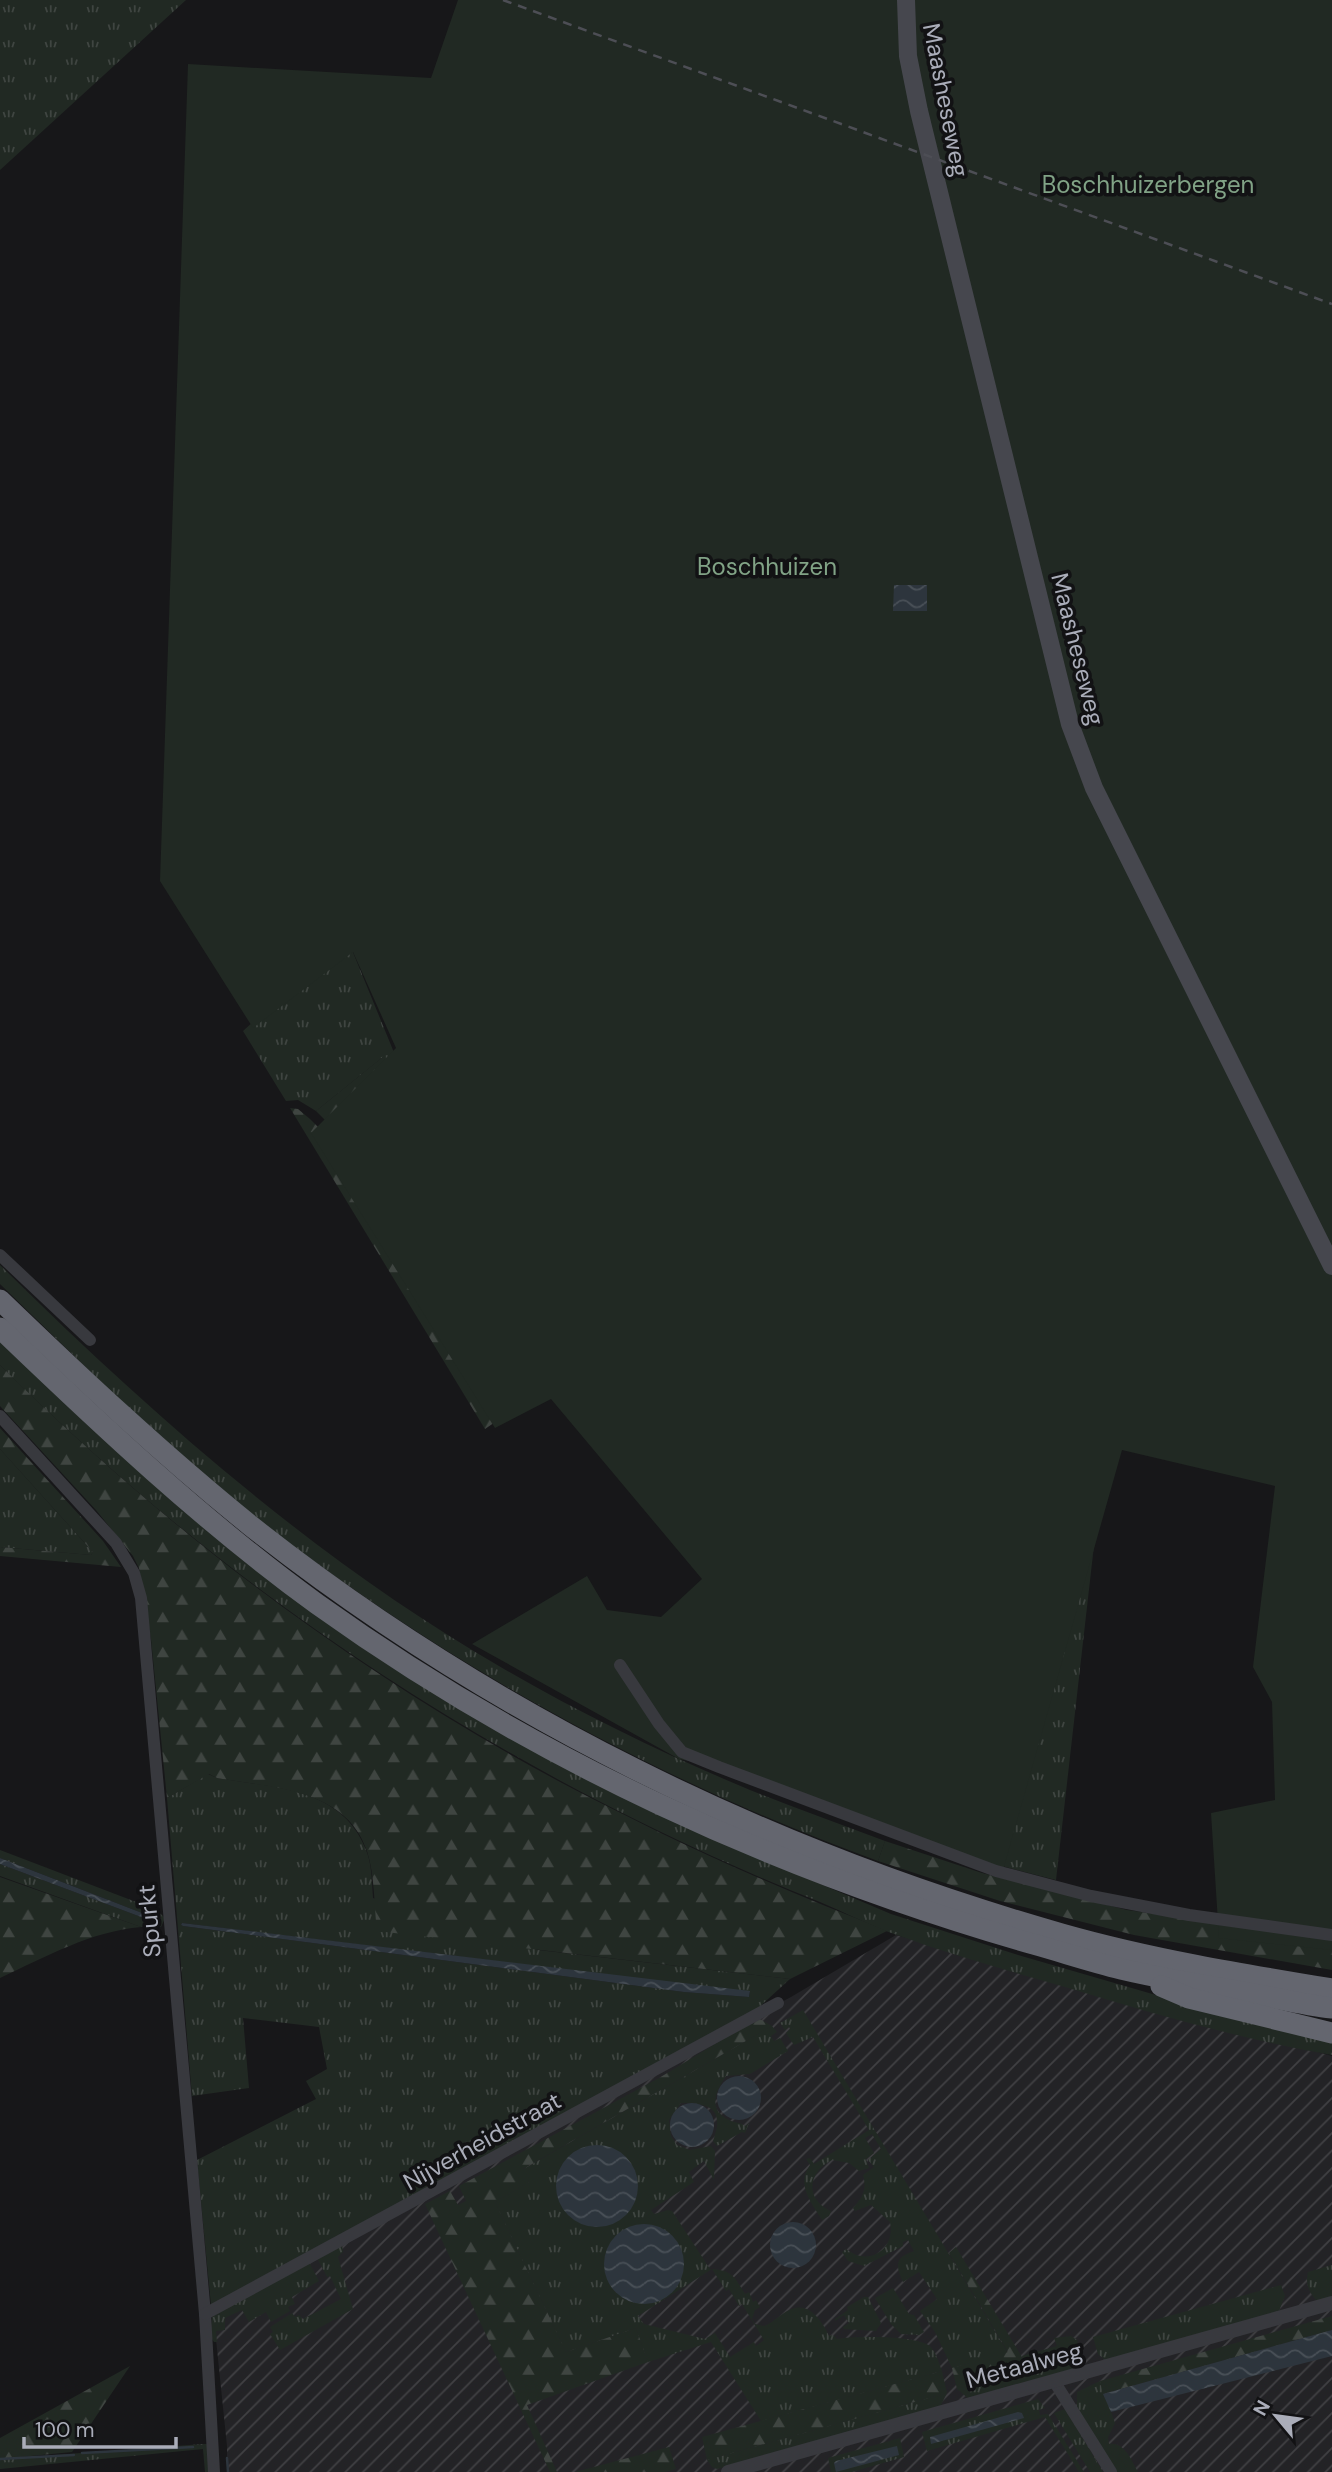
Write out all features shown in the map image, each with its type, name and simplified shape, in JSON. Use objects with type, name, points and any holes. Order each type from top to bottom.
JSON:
[{"type":"highway","points":[[0,1300],[152,1444],[252,1526],[337,1590],[432,1655],[574,1737],[678,1791],[839,1861],[1063,1934],[1150,1956],[1332,1989]]},
{"type":"highway","points":[[0,1328],[138,1458],[237,1542],[316,1603],[414,1670],[562,1757],[662,1807],[846,1883],[966,1925],[1118,1968],[1332,2008]]},
{"type":"highway","points":[[1118,1968],[1189,1998],[1332,2033]]},
{"type":"main road","name":"Maasheseweg","points":[[906,0],[908,56],[919,111],[1060,689],[1078,748],[1094,788],[1332,1266]]},
{"type":"street","points":[[0,1255],[90,1340]]},
{"type":"street","name":"Spurkt","points":[[0,1416],[116,1543],[134,1573],[141,1598],[205,2314],[214,2472]]},
{"type":"street","points":[[620,1665],[659,1724],[682,1752],[719,1767],[996,1871],[1091,1896],[1189,1915],[1332,1935]]},
{"type":"street","name":"Nijverheidstraat","points":[[205,2314],[778,2003]]},
{"type":"street","name":"Metaalweg","points":[[729,2472],[1332,2303]]},
{"type":"street","points":[[1054,2381],[1111,2472]]},
{"type":"shaded area","points":[[896,1935],[1332,2056],[1332,2472],[227,2472],[227,2446],[213,2310],[791,1997]]},
{"type":"green space","points":[[0,0],[186,0],[0,170]]},
{"type":"green space","name":"Boschhuizen","points":[[458,0],[1332,0],[1332,1950],[1219,1938],[1211,1813],[1275,1800],[1272,1702],[1253,1667],[1275,1486],[1122,1450],[1001,1877],[714,1766],[679,1759],[472,1644],[587,1576],[607,1610],[661,1617],[702,1579],[551,1399],[495,1428],[311,1133],[396,1048],[353,952],[253,1028],[160,881],[188,64],[431,78]]},
{"type":"green space","points":[[341,943],[350,945],[395,1055],[387,1074],[383,1057],[316,1111],[298,1100],[286,1101],[243,1031]]},
{"type":"green space","points":[[384,1056],[386,1064],[342,1137],[316,1111]]},
{"type":"green space","points":[[290,1108],[298,1109],[310,1119],[357,1166],[547,1386],[485,1429]]},
{"type":"green space","points":[[0,1265],[58,1322],[178,1431],[240,1484],[368,1582],[504,1669],[594,1718],[750,1790],[885,1841],[878,1861],[794,1829],[631,1754],[473,1667],[397,1619],[251,1514],[186,1460],[0,1284]]},
{"type":"green space","points":[[0,1342],[307,1604],[724,1843],[891,1914],[1018,1955],[1235,2018],[1332,2041],[1332,2055],[1231,2034],[1164,2016],[918,1942],[878,1928],[707,1853],[596,1799],[488,1740],[383,1675],[282,1605],[184,1530],[90,1450],[0,1365]]},
{"type":"green space","points":[[0,1365],[63,1426],[196,1541],[337,1646],[411,1694],[562,1783],[635,1820],[709,1856],[887,1931],[790,1979],[377,1931],[373,1881],[367,1851],[357,1830],[342,1814],[325,1803],[283,1789],[217,1778],[209,1774],[167,1798],[151,1639],[139,1568],[133,1556],[96,1510],[0,1406]]},
{"type":"green space","points":[[0,1428],[103,1541],[121,1567],[0,1556],[0,1547],[91,1555],[93,1552],[0,1449]]},
{"type":"green space","points":[[0,1449],[93,1552],[91,1555],[0,1547]]},
{"type":"green space","points":[[1095,1541],[1093,1554],[1056,1880],[998,1865]]},
{"type":"green space","points":[[208,1774],[304,1794],[323,1802],[355,1829],[368,1855],[373,1898],[538,1950],[790,1979],[757,2009],[211,2305],[197,2160],[316,2099],[306,2081],[327,2069],[319,2027],[243,2018],[249,2088],[192,2096],[167,1798]],"holes":[[[182,1923],[750,1992],[749,1997],[684,1992],[181,1925]]]},
{"type":"green space","points":[[885,1841],[982,1873],[1127,1910],[1332,1939],[1332,1970],[1134,1935],[1000,1901],[878,1861]]},
{"type":"green space","points":[[0,1850],[157,1910],[165,1918],[161,1927],[141,1927],[0,1876],[0,1864],[157,1923],[155,1918],[0,1858]]},
{"type":"green space","points":[[0,1877],[141,1927],[87,1939],[0,1978]]},
{"type":"green space","points":[[803,2010],[1008,2353],[952,2368],[935,2332],[920,2311],[937,2299],[919,2272],[903,2282],[900,2276],[898,2262],[903,2256],[914,2251],[908,2240],[903,2242],[903,2246],[864,2266],[848,2261],[842,2252],[846,2249],[854,2254],[871,2256],[885,2248],[889,2241],[890,2222],[871,2205],[855,2211],[853,2208],[863,2193],[863,2175],[874,2167],[868,2160],[881,2149],[872,2134],[865,2138],[874,2153],[866,2159],[869,2168],[859,2171],[849,2163],[832,2160],[818,2171],[812,2186],[813,2193],[822,2206],[831,2211],[829,2216],[822,2220],[814,2207],[804,2180],[810,2165],[806,2159],[810,2158],[814,2164],[869,2130],[813,2037],[794,2045],[786,2033],[789,2027],[785,2030],[780,2023]]},
{"type":"green space","points":[[758,2018],[772,2026],[523,2169],[529,2182],[495,2202],[566,2352],[636,2328],[648,2362],[527,2405],[557,2472],[550,2472],[425,2204],[450,2191],[458,2205],[466,2201],[459,2186],[659,2078]]},
{"type":"green space","points":[[772,2026],[777,2032],[771,2036],[774,2041],[780,2038],[788,2051],[750,2074],[726,2076],[717,2093],[716,2105],[722,2115],[745,2126],[749,2123],[745,2133],[742,2132],[717,2146],[713,2141],[717,2121],[712,2109],[699,2104],[681,2103],[669,2120],[671,2136],[677,2145],[690,2150],[711,2146],[715,2151],[714,2180],[704,2161],[689,2172],[694,2182],[651,2210],[654,2214],[672,2211],[710,2269],[712,2269],[723,2271],[732,2275],[745,2294],[749,2292],[753,2302],[756,2300],[760,2307],[755,2310],[752,2319],[755,2324],[764,2326],[791,2309],[806,2309],[820,2320],[829,2336],[833,2335],[837,2339],[885,2337],[922,2342],[932,2348],[942,2371],[761,2421],[711,2342],[648,2362],[636,2328],[566,2352],[495,2202],[529,2182],[522,2170]],"holes":[[[712,2269],[726,2291],[729,2289],[739,2306],[742,2304],[764,2340],[756,2346],[754,2342],[730,2357],[715,2333],[705,2339],[644,2324],[638,2316]]]},
{"type":"green space","points":[[342,2245],[343,2252],[338,2257],[353,2309],[280,2350],[270,2334],[273,2332],[270,2327],[292,2313],[303,2319],[341,2299],[330,2276],[327,2277],[317,2258]]},
{"type":"green space","points":[[956,2247],[1029,2369],[957,2389],[952,2368],[1008,2352],[949,2253]]},
{"type":"green space","points":[[309,2262],[319,2281],[292,2297],[295,2304],[288,2307],[290,2311],[271,2322],[266,2312],[249,2322],[242,2310],[225,2318],[225,2330],[216,2331],[217,2342],[214,2342],[210,2336],[212,2317]]},
{"type":"green space","points":[[1332,2265],[1332,2297],[1317,2301],[1308,2288],[1308,2272]]},
{"type":"green space","points":[[1281,2285],[1285,2296],[1279,2311],[1105,2360],[1098,2354],[1093,2337]]},
{"type":"green space","points":[[893,2288],[924,2332],[919,2335],[901,2334],[891,2324],[875,2298]]},
{"type":"green space","points":[[868,2297],[881,2323],[876,2331],[844,2329],[849,2323],[844,2315],[835,2319],[848,2310],[847,2307]]},
{"type":"green space","points":[[1332,2316],[1332,2330],[1103,2394],[1100,2381]]},
{"type":"green space","points":[[1071,2336],[1077,2340],[1081,2356],[1073,2369],[970,2400],[957,2389],[1029,2369],[1022,2356],[1057,2346],[1054,2338]]},
{"type":"green space","points":[[130,2366],[72,2452],[0,2459],[0,2438]]},
{"type":"green space","points":[[942,2371],[947,2393],[707,2460],[702,2437]]},
{"type":"green space","points":[[1100,2381],[1115,2423],[1108,2437],[1109,2444],[1123,2449],[1138,2472],[1116,2472],[1077,2408],[1077,2392]]},
{"type":"green space","points":[[947,2393],[939,2409],[717,2469],[707,2460]]},
{"type":"green space","points":[[1038,2399],[1045,2408],[1039,2410],[1040,2415],[1048,2414],[1084,2472],[1079,2472],[1045,2417],[927,2451],[922,2432]]},
{"type":"green space","points":[[1065,2409],[1103,2472],[1090,2472],[1054,2413]]},
{"type":"green space","points":[[900,2438],[904,2457],[852,2472],[831,2472],[828,2458]]},
{"type":"green space","points":[[209,2444],[211,2472],[205,2472],[203,2449],[0,2469],[0,2459]]},
{"type":"green space","points":[[669,2447],[676,2469],[665,2472],[575,2472]]},
{"type":"water","points":[[894,585],[927,585],[927,611],[893,611]]},
{"type":"water","points":[[0,1858],[155,1918],[157,1923],[0,1864]]},
{"type":"water","points":[[182,1923],[750,1991],[749,1997],[684,1992],[183,1926]]},
{"type":"water","points":[[739,2076],[748,2077],[755,2082],[760,2089],[760,2107],[755,2114],[748,2119],[739,2120],[730,2119],[723,2114],[718,2107],[717,2098],[718,2089],[723,2082],[730,2077]]},
{"type":"water","points":[[692,2103],[701,2104],[708,2109],[713,2116],[713,2134],[708,2141],[701,2146],[692,2147],[683,2146],[676,2141],[671,2134],[670,2125],[671,2116],[676,2109],[683,2104]]},
{"type":"water","points":[[597,2145],[613,2148],[626,2157],[635,2170],[638,2186],[635,2202],[626,2215],[613,2224],[597,2227],[581,2224],[568,2215],[559,2202],[556,2186],[559,2170],[568,2157],[581,2148]]},
{"type":"water","points":[[793,2222],[809,2229],[816,2245],[809,2261],[793,2268],[777,2261],[770,2245],[777,2229]]},
{"type":"water","points":[[644,2224],[659,2227],[672,2236],[681,2249],[684,2264],[681,2279],[672,2292],[659,2301],[644,2304],[629,2301],[616,2292],[607,2279],[604,2264],[607,2249],[616,2236],[629,2227]]},
{"type":"water","points":[[1332,2330],[1332,2356],[1111,2412],[1103,2394]]},
{"type":"water","points":[[1022,2413],[1024,2418],[931,2444],[930,2437]]},
{"type":"water","points":[[897,2446],[899,2455],[836,2472],[836,2461]]},
{"type":"waterway","points":[[82,2453],[193,2447]]},
{"type":"waterway","points":[[0,2459],[74,2455]]},
{"type":"waterway","points":[[227,2458],[228,2472]]},
{"type":"railway","points":[[503,0],[1332,304]]},
{"type":"park label","name":"Boschhuizerbergen","points":[[1148,184]]}]
